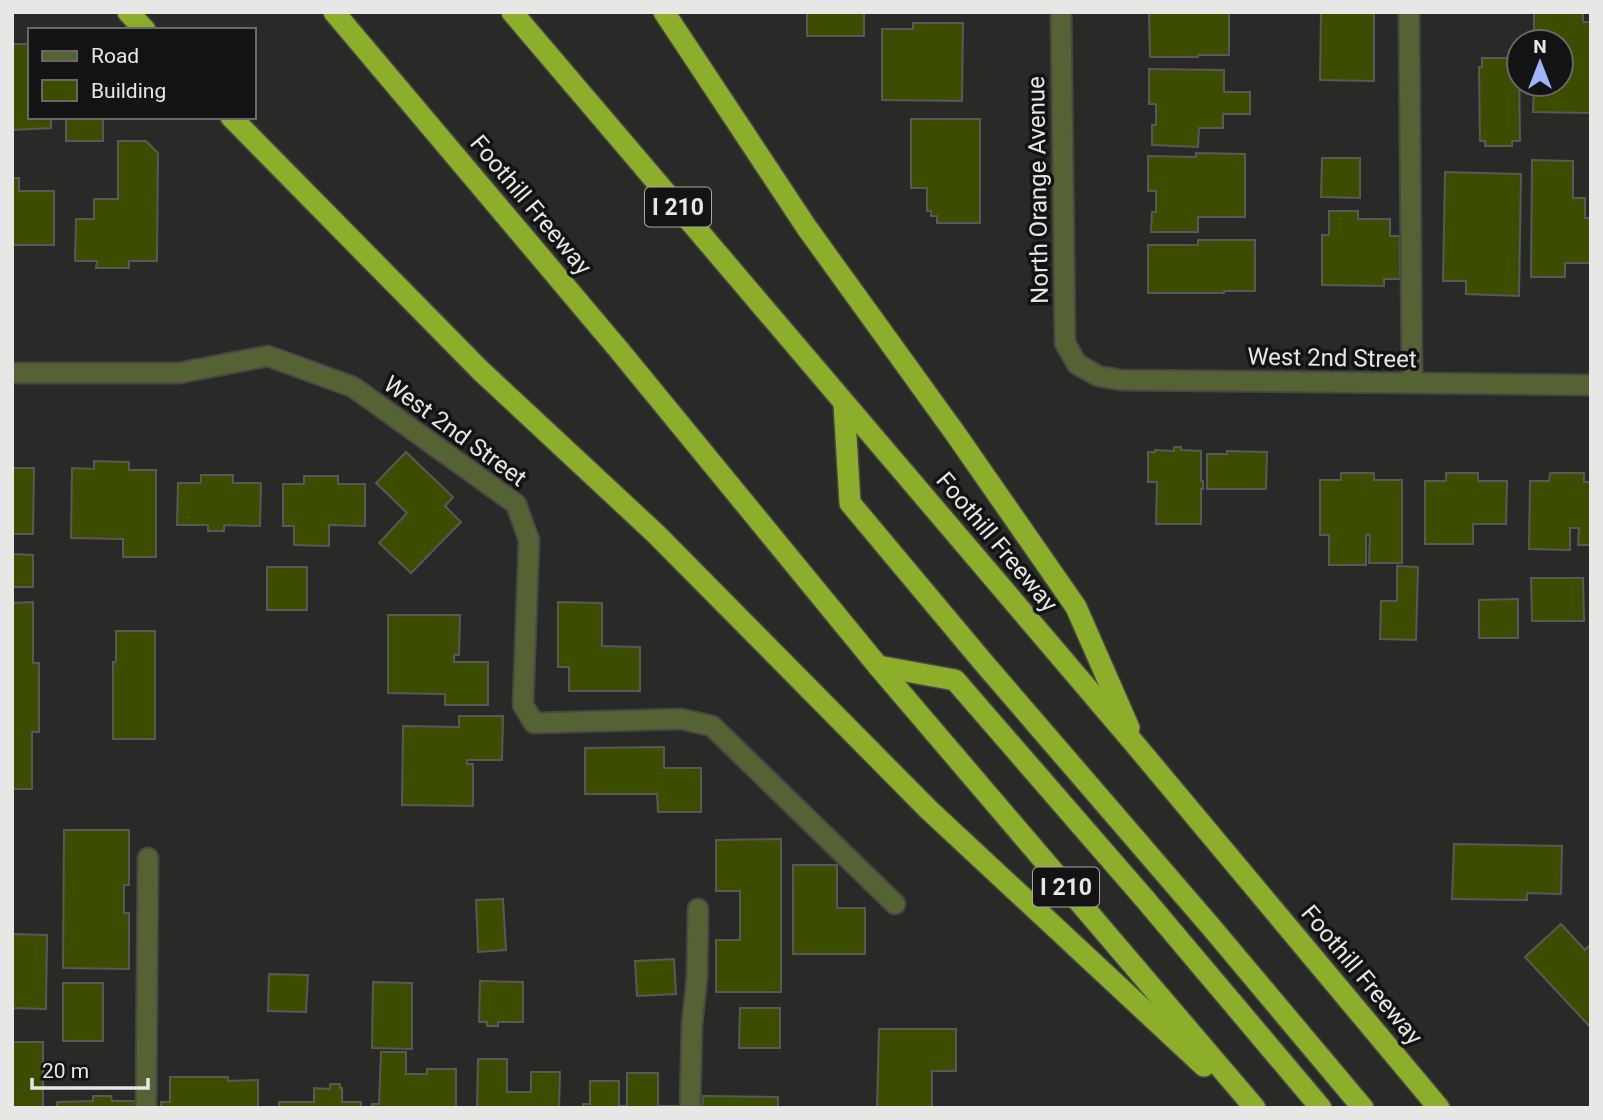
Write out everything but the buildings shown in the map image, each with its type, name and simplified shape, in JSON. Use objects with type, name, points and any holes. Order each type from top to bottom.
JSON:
[{"type":"highway","points":[[128,12],[143,28]]},
{"type":"highway","name":"Foothill Freeway","points":[[334,12],[619,351],[878,666],[1255,1108]]},
{"type":"highway","name":"Foothill Freeway","points":[[512,12],[1139,749],[1439,1108]]},
{"type":"highway","points":[[664,12],[807,228],[1076,607],[1139,749]]},
{"type":"highway","points":[[233,119],[481,371],[656,534],[928,808],[1249,1108]]},
{"type":"highway","points":[[844,403],[850,503],[1363,1108]]},
{"type":"highway","points":[[878,666],[955,680],[1321,1108]]},
{"type":"street","name":"North Orange Avenue","points":[[1060,12],[1065,344],[1077,364]]},
{"type":"street","points":[[1409,12],[1412,383]]},
{"type":"street","name":"West 2nd Street","points":[[12,373],[179,373],[268,356],[353,387],[516,505],[529,540],[523,705],[534,723],[681,719],[712,726],[895,904]]},
{"type":"street","name":"West 2nd Street","points":[[1077,364],[1098,376],[1121,380],[1591,385]]},
{"type":"street","points":[[146,1108],[148,858]]},
{"type":"street","points":[[690,1108],[698,909]]}]
